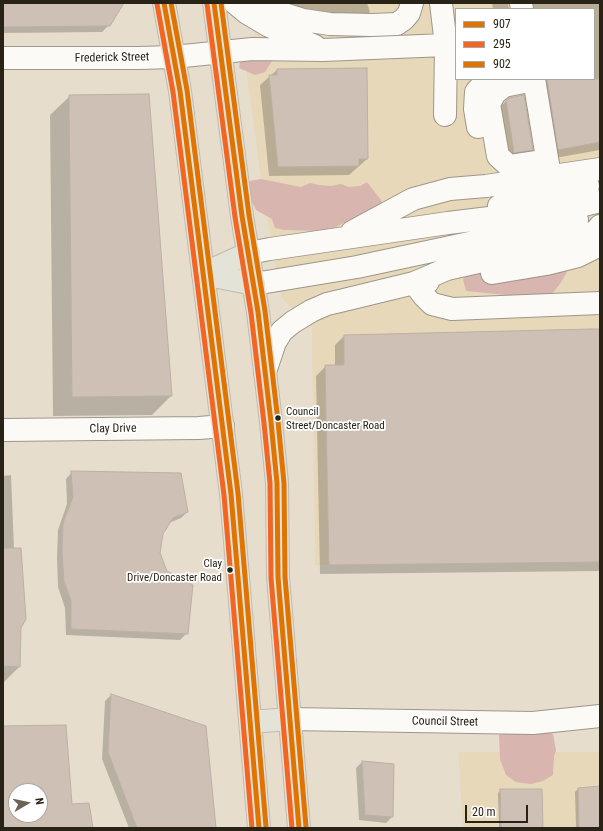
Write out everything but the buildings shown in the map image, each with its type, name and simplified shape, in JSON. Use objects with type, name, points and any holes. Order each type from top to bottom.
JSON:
[{"type":"main road","points":[[164,3],[174,56],[223,426],[238,569],[259,828]]},
{"type":"main road","points":[[214,3],[236,175],[254,284],[271,422],[276,483],[278,577],[299,828]]},
{"type":"main road","points":[[203,274],[249,253]]},
{"type":"main road","points":[[203,274],[254,284]]},
{"type":"main road","points":[[250,722],[290,719]]},
{"type":"street","points":[[235,3],[269,26],[322,50]]},
{"type":"street","points":[[260,3],[284,14],[303,20],[364,25],[397,24],[409,13],[412,3]]},
{"type":"street","points":[[442,3],[446,45],[445,115]]},
{"type":"street","name":"Frederick Street","points":[[3,58],[139,58],[252,49],[322,50],[446,45]]},
{"type":"street","points":[[487,80],[476,92],[475,109],[484,160],[493,171],[506,174],[542,175]]},
{"type":"street","points":[[542,175],[534,80],[504,86],[496,93],[489,104],[498,156],[509,166],[542,175],[600,184]]},
{"type":"street","points":[[341,238],[413,199],[450,189],[486,186],[542,175],[600,169]]},
{"type":"street","points":[[448,223],[451,219],[542,175]]},
{"type":"street","points":[[249,253],[448,223],[572,208],[600,201]]},
{"type":"street","points":[[254,284],[357,267],[600,215]]},
{"type":"street","points":[[414,283],[446,263],[464,254],[544,246],[581,239],[596,231],[600,226]]},
{"type":"street","points":[[265,372],[275,342],[282,331],[304,315],[327,304],[414,283],[444,282],[546,264],[578,256],[600,245]]},
{"type":"street","points":[[357,267],[446,263]]},
{"type":"street","points":[[414,283],[432,304],[452,309],[600,303]]},
{"type":"street","name":"Clay Drive","points":[[3,430],[199,428],[223,426]]},
{"type":"street","name":"Council Street","points":[[290,719],[533,723],[600,716]]},
{"type":"shaded area","points":[[263,3],[600,3],[600,562],[315,565],[312,328],[281,297],[263,193],[246,68]]},
{"type":"shaded area","points":[[254,38],[267,41],[272,54],[272,61],[265,72],[255,75],[239,68],[242,50],[247,40]]},
{"type":"shaded area","points":[[261,179],[301,187],[310,183],[331,186],[341,184],[349,187],[360,186],[367,182],[381,200],[383,205],[364,218],[349,220],[334,228],[320,231],[284,230],[275,228],[272,219],[256,210],[247,195],[245,186],[249,181]]},
{"type":"shaded area","points":[[563,260],[567,272],[551,295],[506,295],[466,291],[463,279],[473,269]]},
{"type":"shaded area","points":[[532,726],[553,734],[556,750],[554,756],[553,775],[543,781],[531,784],[516,782],[506,775],[500,759],[499,735]]},
{"type":"shaded area","points":[[458,752],[600,752],[600,828],[463,828]]},
{"type":"transit line","name":"907","points":[[164,3],[180,91],[231,494],[259,828]]},
{"type":"transit line","name":"902","points":[[171,3],[187,90],[238,493],[266,827]]},
{"type":"transit line","name":"907","points":[[214,3],[242,216],[258,312],[271,422],[277,483],[278,577],[299,828]]},
{"type":"transit line","name":"902","points":[[221,3],[249,215],[265,311],[278,421],[284,483],[285,577],[306,827]]},
{"type":"transit line","name":"295","points":[[157,4],[173,92],[224,495],[252,828]]},
{"type":"transit line","name":"295","points":[[207,4],[235,217],[251,313],[264,423],[270,483],[271,578],[292,828]]},
{"type":"place","name":"Council Street/Doncaster Road","points":[[278,418]]},
{"type":"place","name":"Clay Drive/Doncaster Road","points":[[230,570]]}]
